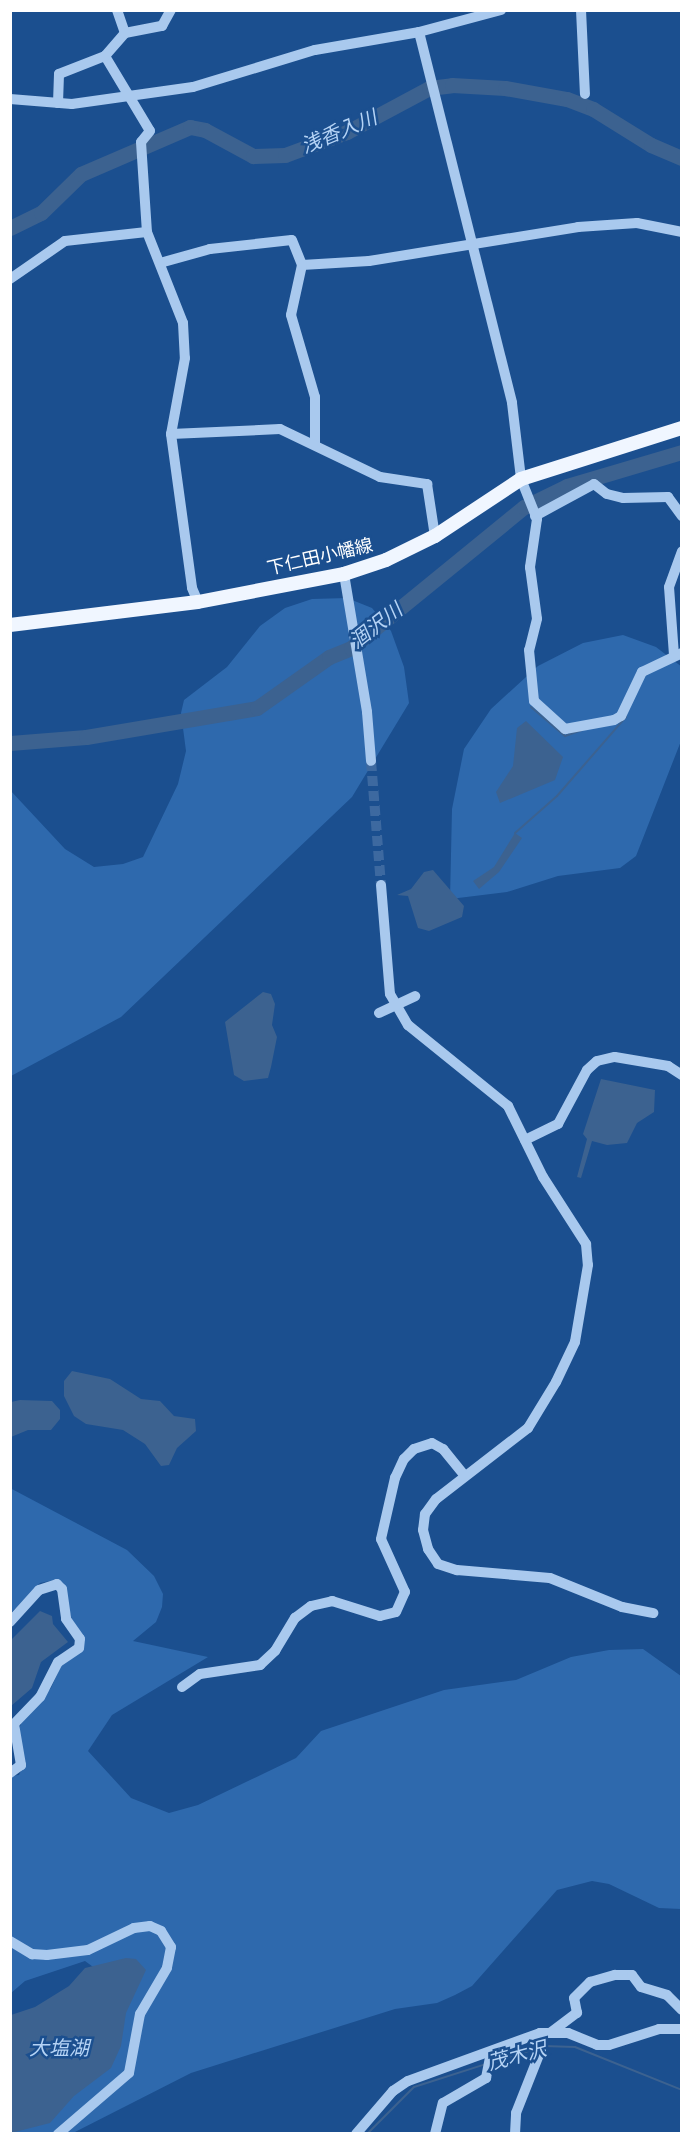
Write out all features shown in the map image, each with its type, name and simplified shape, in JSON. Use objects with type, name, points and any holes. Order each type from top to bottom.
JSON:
[{"type":"main road","name":"下仁田小幡線","points":[[10,625],[198,602],[344,574],[386,560],[435,536],[521,479],[681,428]]},
{"type":"street","points":[[117,10],[125,33]]},
{"type":"street","points":[[58,103],[59,74],[105,56],[125,33],[162,26],[171,10]]},
{"type":"street","points":[[10,99],[58,103],[128,98],[211,83],[315,50],[420,32],[501,10]]},
{"type":"street","points":[[581,10],[585,94]]},
{"type":"street","points":[[420,32],[475,245],[519,441],[521,479],[533,513],[537,538],[530,567],[537,619],[529,650],[536,704],[565,729],[614,720],[621,716],[642,672],[678,654],[669,587],[681,551]]},
{"type":"street","points":[[105,56],[128,98],[150,131],[141,142],[147,232],[183,323],[185,358],[171,434],[192,588],[198,602]]},
{"type":"street","points":[[302,265],[369,261],[590,226],[637,223],[681,232]]},
{"type":"street","points":[[10,279],[65,241],[147,232]]},
{"type":"street","points":[[160,262],[210,249],[292,240],[302,265],[291,315],[315,397],[315,445]]},
{"type":"street","points":[[171,434],[280,429],[380,477],[426,484],[435,536]]},
{"type":"street","points":[[533,513],[594,484],[607,494],[623,498],[668,497],[681,516]]},
{"type":"street","points":[[344,574],[359,665],[371,761]]},
{"type":"street","points":[[381,885],[390,994],[408,1025],[508,1106],[543,1178],[586,1244],[585,1300],[575,1342],[528,1428],[488,1462],[465,1476],[436,1499],[425,1514],[423,1530],[438,1564],[472,1572],[550,1578],[622,1607],[653,1613]]},
{"type":"street","points":[[379,1014],[415,996]]},
{"type":"street","points":[[525,1140],[558,1124],[587,1070],[597,1061],[615,1057],[658,1064],[681,1075]]},
{"type":"street","points":[[182,1687],[200,1674],[260,1665],[275,1651],[296,1618],[311,1606],[332,1601],[380,1616],[396,1612],[405,1592],[381,1539],[395,1478],[404,1459],[414,1449],[432,1443],[443,1449],[465,1476]]},
{"type":"street","points":[[10,1622],[39,1590],[57,1584],[62,1589],[66,1618],[80,1639],[79,1648],[58,1662],[40,1697],[14,1724],[21,1765],[10,1773]]},
{"type":"street","points":[[10,1941],[32,1954],[47,1955],[88,1950],[134,1928],[150,1926],[161,1931],[171,1947],[167,1968],[147,1995],[140,2014],[129,2073],[58,2133]]},
{"type":"street","points":[[356,2133],[393,2091],[408,2081],[544,2033],[577,2013],[574,1998],[590,1982],[615,1975],[632,1975],[641,1987],[667,1995],[681,2010]]},
{"type":"street","points":[[544,2033],[568,2033],[609,2045],[659,2029],[681,2028]]},
{"type":"street","points":[[515,2133],[516,2113],[541,2050],[544,2033]]},
{"type":"street","points":[[435,2133],[443,2103],[486,2078],[491,2052]]},
{"type":"shaded area","points":[[347,598],[372,608],[391,631],[404,667],[409,703],[352,797],[121,1017],[11,1076],[10,790],[65,849],[94,867],[123,864],[143,857],[178,784],[186,751],[181,713],[184,700],[227,667],[260,626],[285,608],[312,599]]},
{"type":"shaded area","points":[[623,635],[656,647],[682,667],[681,741],[636,856],[620,868],[558,876],[507,892],[450,899],[452,809],[464,749],[491,709],[538,666],[583,643]]},
{"type":"shaded area","points":[[10,1488],[127,1550],[154,1576],[163,1594],[162,1607],[156,1622],[133,1641],[208,1657],[112,1715],[88,1751],[131,1798],[169,1813],[198,1805],[296,1758],[321,1731],[444,1690],[516,1680],[571,1657],[609,1650],[643,1649],[681,1676],[681,1909],[659,1908],[609,1884],[592,1881],[557,1890],[472,1986],[455,1995],[437,2003],[395,2009],[191,2073],[73,2133],[11,2133],[104,1975],[85,1961],[25,1981],[11,1993],[11,1776],[19,1775],[24,1764],[18,1731],[24,1717],[51,1688],[61,1666],[82,1651],[59,1579],[40,1583],[11,1613]]},
{"type":"water","points":[[526,721],[563,757],[555,780],[500,803],[496,792],[513,766],[517,728]]},
{"type":"water","points":[[515,833],[522,838],[499,872],[479,889],[473,881],[494,867]]},
{"type":"water","points":[[433,870],[464,906],[462,917],[429,931],[418,928],[408,896],[397,895],[411,889],[424,872]]},
{"type":"water","points":[[263,992],[271,994],[275,1004],[272,1025],[277,1037],[271,1067],[268,1078],[244,1081],[234,1075],[225,1022]]},
{"type":"water","points":[[601,1079],[655,1090],[654,1112],[637,1123],[627,1143],[607,1145],[592,1141],[581,1178],[577,1177],[587,1139],[583,1134]]},
{"type":"water","points":[[72,1371],[110,1379],[141,1399],[160,1401],[174,1416],[195,1419],[196,1431],[177,1448],[169,1465],[161,1466],[145,1444],[123,1430],[86,1424],[74,1416],[64,1396],[64,1381]]},
{"type":"water","points":[[52,1401],[60,1410],[60,1419],[51,1430],[28,1430],[11,1437],[11,1402]]},
{"type":"water","points":[[40,1611],[52,1616],[53,1624],[68,1642],[41,1662],[32,1688],[11,1706],[11,1640]]},
{"type":"water","name":"大塩湖","points":[[126,1958],[136,1959],[146,1970],[126,2013],[121,2046],[111,2068],[74,2096],[50,2123],[11,2133],[11,2015],[35,2007],[69,1986],[85,1968]]},
{"type":"waterway","name":"浅香入川","points":[[10,228],[41,213],[81,174],[190,127],[205,130],[253,156],[285,155],[347,132],[429,88],[452,85],[505,88],[567,99],[593,109],[651,145],[682,158]]},
{"type":"waterway","name":"涸沢川","points":[[10,743],[86,737],[257,708],[329,657],[351,648],[524,507],[567,486],[682,452]]},
{"type":"waterway","points":[[531,707],[565,736],[582,730]]},
{"type":"waterway","points":[[515,833],[557,796],[626,717]]},
{"type":"waterway","name":"茂木沢","points":[[543,2046],[575,2047],[682,2090]]},
{"type":"waterway","name":"茂木沢","points":[[492,2063],[538,2048]]},
{"type":"waterway","name":"茂木沢","points":[[367,2134],[414,2087],[486,2064]]},
{"type":"tunnel","points":[[371,761],[381,885]]}]
